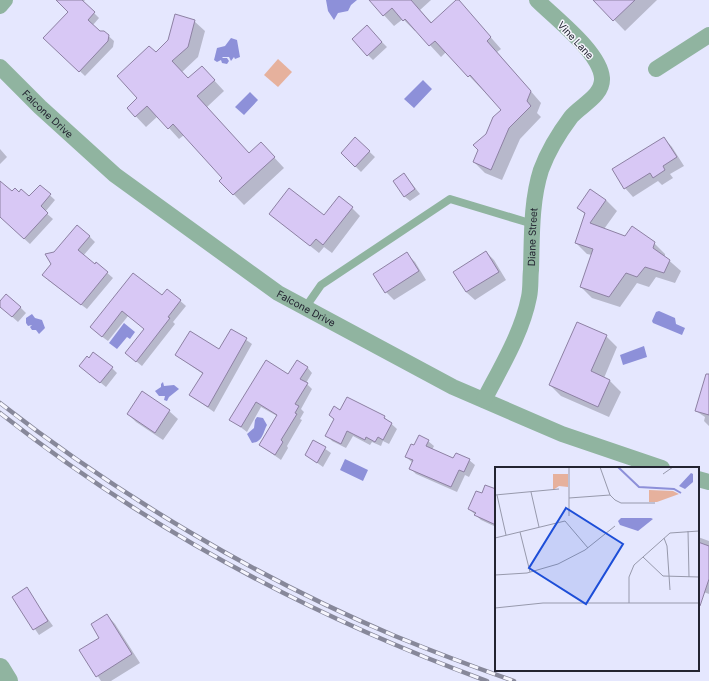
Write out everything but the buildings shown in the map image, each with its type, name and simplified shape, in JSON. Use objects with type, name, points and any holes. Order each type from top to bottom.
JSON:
[{"type":"street","points":[[0,6],[6,0]]},
{"type":"street","name":"Vine Lane","points":[[537,0],[597,62],[602,76],[602,86]]},
{"type":"street","points":[[656,69],[709,35]]},
{"type":"street","name":"Falcone Drive","points":[[0,68],[40,107],[115,175],[278,293],[453,387],[562,434],[659,467]]},
{"type":"street","name":"Diane Street","points":[[484,400],[520,327],[529,296],[534,201],[541,170],[554,142],[572,116],[597,94],[602,86]]},
{"type":"street","points":[[699,479],[709,482]]},
{"type":"lane","points":[[305,308],[321,285],[450,199],[533,224]]},
{"type":"shaded area","points":[[278,59],[292,72],[278,87],[264,75]]},
{"type":"water","points":[[326,0],[357,0],[351,5],[348,11],[338,13],[334,20],[328,11]]},
{"type":"water","points":[[231,38],[237,40],[240,57],[235,59],[234,57],[231,61],[229,57],[223,57],[222,58],[227,58],[229,61],[227,64],[222,63],[221,60],[217,62],[214,60],[217,48],[225,46]]},
{"type":"water","points":[[423,80],[432,89],[414,108],[404,99]]},
{"type":"water","points":[[250,92],[258,100],[244,115],[235,107]]},
{"type":"water","points":[[659,311],[675,318],[676,324],[685,328],[682,335],[653,323],[652,321],[656,312]]},
{"type":"water","points":[[32,314],[35,318],[42,320],[45,328],[39,334],[36,330],[32,330],[30,327],[32,325],[28,326],[26,323],[26,318]]},
{"type":"water","points":[[124,323],[135,332],[130,339],[127,337],[117,349],[109,343]]},
{"type":"water","points":[[644,346],[647,357],[623,365],[620,355]]},
{"type":"water","points":[[163,382],[164,386],[174,385],[179,389],[169,397],[167,401],[164,400],[165,396],[159,396],[155,391],[161,387]]},
{"type":"water","points":[[257,417],[263,418],[267,425],[261,439],[252,443],[247,434],[254,428]]},
{"type":"water","points":[[345,459],[368,470],[363,481],[340,470]]},
{"type":"railway","points":[[0,403],[45,437],[140,502],[240,561],[343,613],[395,636],[514,681]]},
{"type":"railway","points":[[0,413],[56,455],[113,494],[172,531],[233,566],[358,628],[422,656],[487,681]]}]
